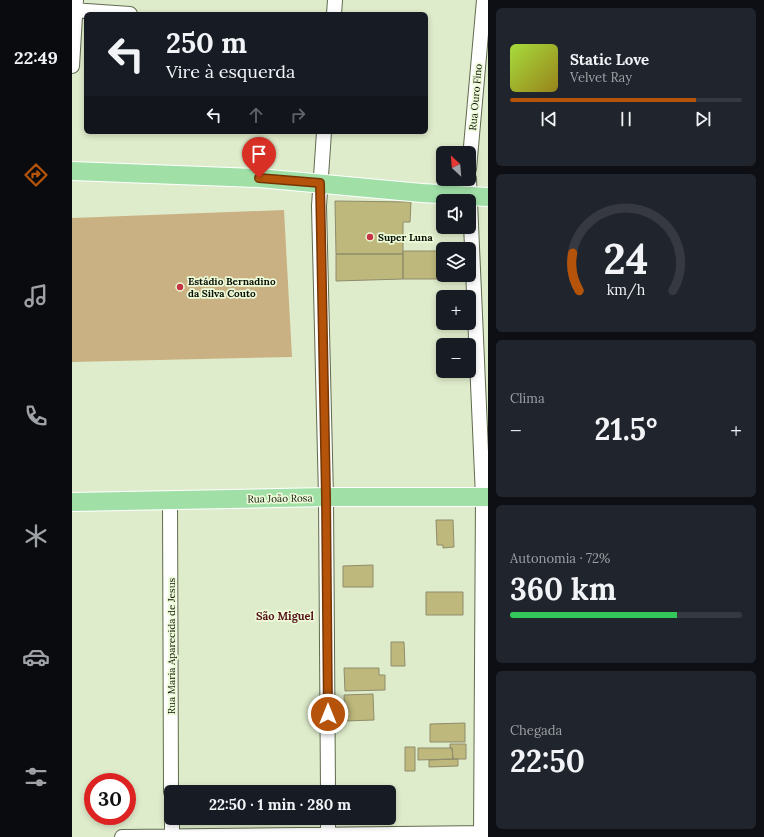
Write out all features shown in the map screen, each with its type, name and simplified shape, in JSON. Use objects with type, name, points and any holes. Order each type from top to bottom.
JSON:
[{"type":"main road","points":[[72,171],[186,174],[320,183],[422,193],[469,187],[488,197]]},
{"type":"main road","name":"Rua João Rosa","points":[[72,502],[326,497],[486,497]]},
{"type":"street","points":[[334,12],[335,0]]},
{"type":"street","name":"Rua Ouro Fino","points":[[471,146],[484,0]]},
{"type":"street","points":[[72,66],[74,7],[114,12]]},
{"type":"street","points":[[324,134],[320,183],[326,497],[328,785]]},
{"type":"street","points":[[122,837],[484,834],[486,497],[469,187]]},
{"type":"street","name":"Rua Maria Aparecida de Jesus","points":[[170,501],[172,785]]},
{"type":"street","points":[[172,825],[172,837]]},
{"type":"street","points":[[328,825],[328,836]]},
{"type":"shaded area","name":"Estádio Bernadino da Silva Couto","points":[[284,210],[292,357],[72,362],[72,218]]},
{"type":"building","name":"Super Luna","points":[[335,201],[411,202],[410,222],[403,222],[403,254],[336,254]]},
{"type":"building","points":[[403,251],[436,251],[436,279],[403,279]]},
{"type":"building","points":[[336,254],[403,254],[403,279],[336,281]]},
{"type":"building","points":[[436,520],[453,520],[454,547],[443,548],[443,545],[437,545]]},
{"type":"building","points":[[373,565],[373,587],[343,587],[343,566]]},
{"type":"building","points":[[426,592],[463,592],[463,615],[426,615]]},
{"type":"building","points":[[391,642],[404,642],[405,666],[391,666]]},
{"type":"building","points":[[344,668],[379,668],[379,675],[385,675],[385,690],[345,691]]},
{"type":"building","points":[[373,694],[374,720],[345,721],[344,695]]},
{"type":"building","points":[[465,723],[465,742],[430,742],[430,724]]},
{"type":"building","points":[[450,744],[466,744],[466,759],[453,759]]},
{"type":"building","points":[[405,747],[415,747],[415,771],[405,771]]},
{"type":"building","points":[[418,748],[452,748],[453,759],[418,760]]},
{"type":"building","points":[[458,759],[458,766],[429,767],[429,760]]},
{"type":"place","name":"Super Luna","points":[[370,237]]},
{"type":"place","name":"Estádio Bernadino da Silva Couto","points":[[180,287]]},
{"type":"district","name":"São Miguel","points":[[285,616]]},
{"type":"route","points":[[259,178],[320,183],[319,206],[326,497],[328,714]]}]
